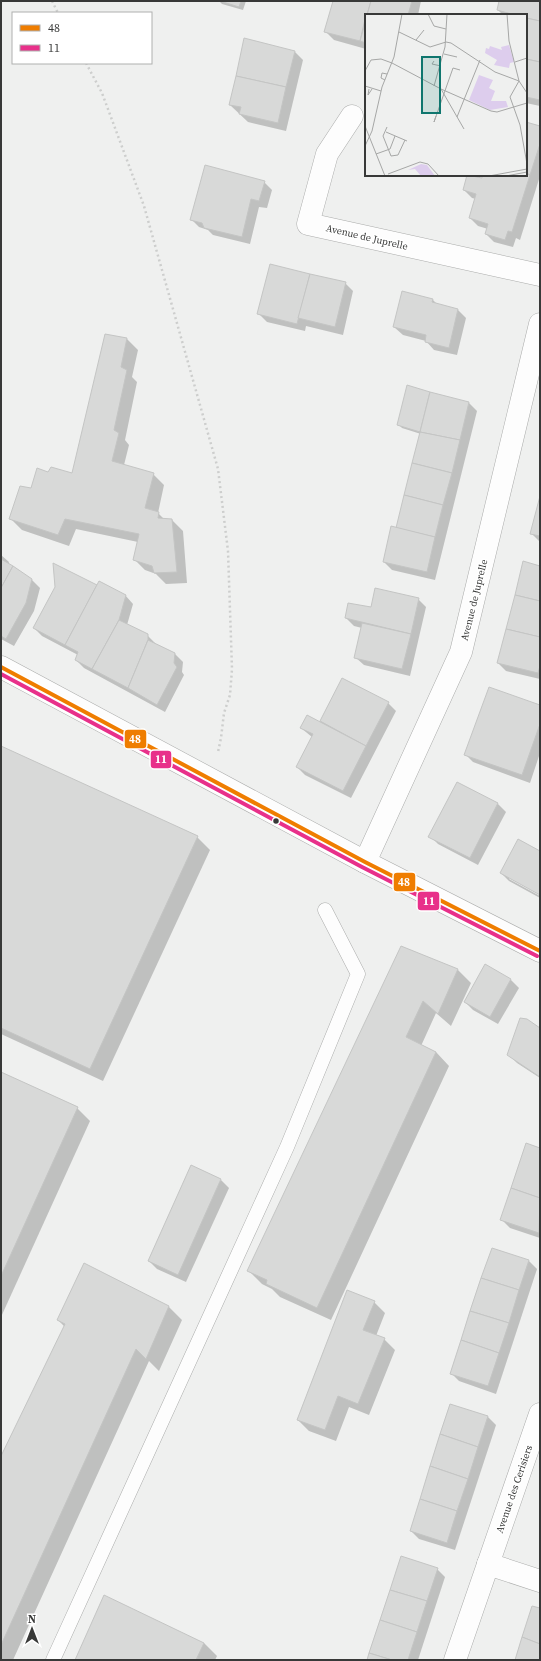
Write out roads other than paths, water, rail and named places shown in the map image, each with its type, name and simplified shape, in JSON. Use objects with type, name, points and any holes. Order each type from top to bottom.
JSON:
[{"type":"street","name":"Avenue de Juprelle","points":[[352,116],[327,154],[308,224],[540,276]]},
{"type":"street","name":"Avenue de Juprelle","points":[[365,862],[461,652],[540,324]]},
{"type":"street","points":[[1,667],[365,862],[540,951]]},
{"type":"street","name":"Avenue des Cerisiers","points":[[455,1660],[540,1414]]},
{"type":"street","points":[[488,1564],[540,1581]]},
{"type":"lane","points":[[53,1660],[287,1147],[358,974],[325,910]]}]
